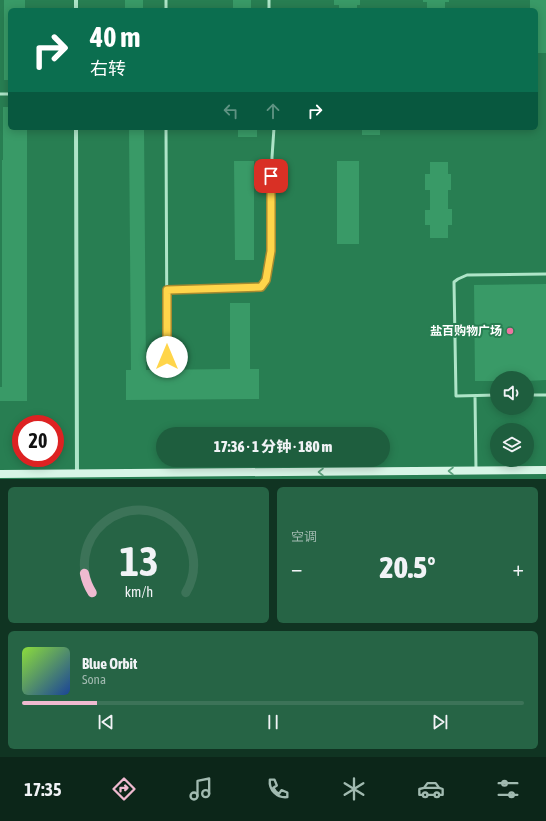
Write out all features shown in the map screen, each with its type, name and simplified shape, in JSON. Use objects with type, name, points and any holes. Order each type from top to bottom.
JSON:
[{"type":"main road","points":[[0,474],[546,470]]},
{"type":"street","points":[[76,130],[77,473]]},
{"type":"lane","points":[[166,130],[167,357]]},
{"type":"lane","points":[[167,290],[261,287],[266,280],[271,251],[272,157],[274,130]]},
{"type":"lane","points":[[490,395],[456,396],[454,282],[467,275],[546,274]]},
{"type":"lane","points":[[534,395],[546,395]]},
{"type":"lane","points":[[475,396],[476,470]]},
{"type":"building","points":[[4,0],[25,0],[25,8],[8,8],[8,80],[4,80]]},
{"type":"building","points":[[125,0],[143,0],[143,8],[125,8]]},
{"type":"building","points":[[233,0],[251,0],[251,8],[233,8]]},
{"type":"building","points":[[334,0],[360,0],[360,5],[357,5],[357,8],[339,8],[339,5],[334,5]]},
{"type":"building","points":[[423,0],[449,0],[449,2],[445,2],[445,8],[427,8],[427,2],[423,2]]},
{"type":"building","points":[[530,0],[546,0],[546,53],[538,53],[538,8],[530,8]]},
{"type":"building","points":[[3,107],[8,107],[8,130],[27,130],[27,401],[0,401],[0,387],[2,387]]},
{"type":"building","points":[[129,130],[144,130],[146,370],[230,369],[230,303],[250,303],[250,369],[259,369],[259,399],[126,400],[126,370],[131,370]]},
{"type":"building","points":[[238,130],[257,130],[257,137],[238,137]]},
{"type":"building","points":[[362,130],[380,130],[380,135],[362,135]]},
{"type":"building","points":[[234,161],[254,161],[254,260],[235,260]]},
{"type":"building","points":[[337,161],[359,161],[359,244],[337,244]]},
{"type":"building","points":[[430,162],[448,162],[448,174],[451,174],[451,190],[448,190],[448,209],[452,209],[452,225],[448,225],[448,238],[430,238],[430,225],[425,225],[425,210],[430,210],[430,190],[425,190],[425,174],[430,174]]},
{"type":"building","name":"盐百购物广场","points":[[546,284],[546,380],[534,381],[534,371],[490,371],[490,381],[475,381],[474,285]]},
{"type":"place","name":"盐百购物广场","points":[[510,331]]},
{"type":"route","points":[[167,357],[167,290],[261,287],[266,280],[271,251],[271,176]]}]
